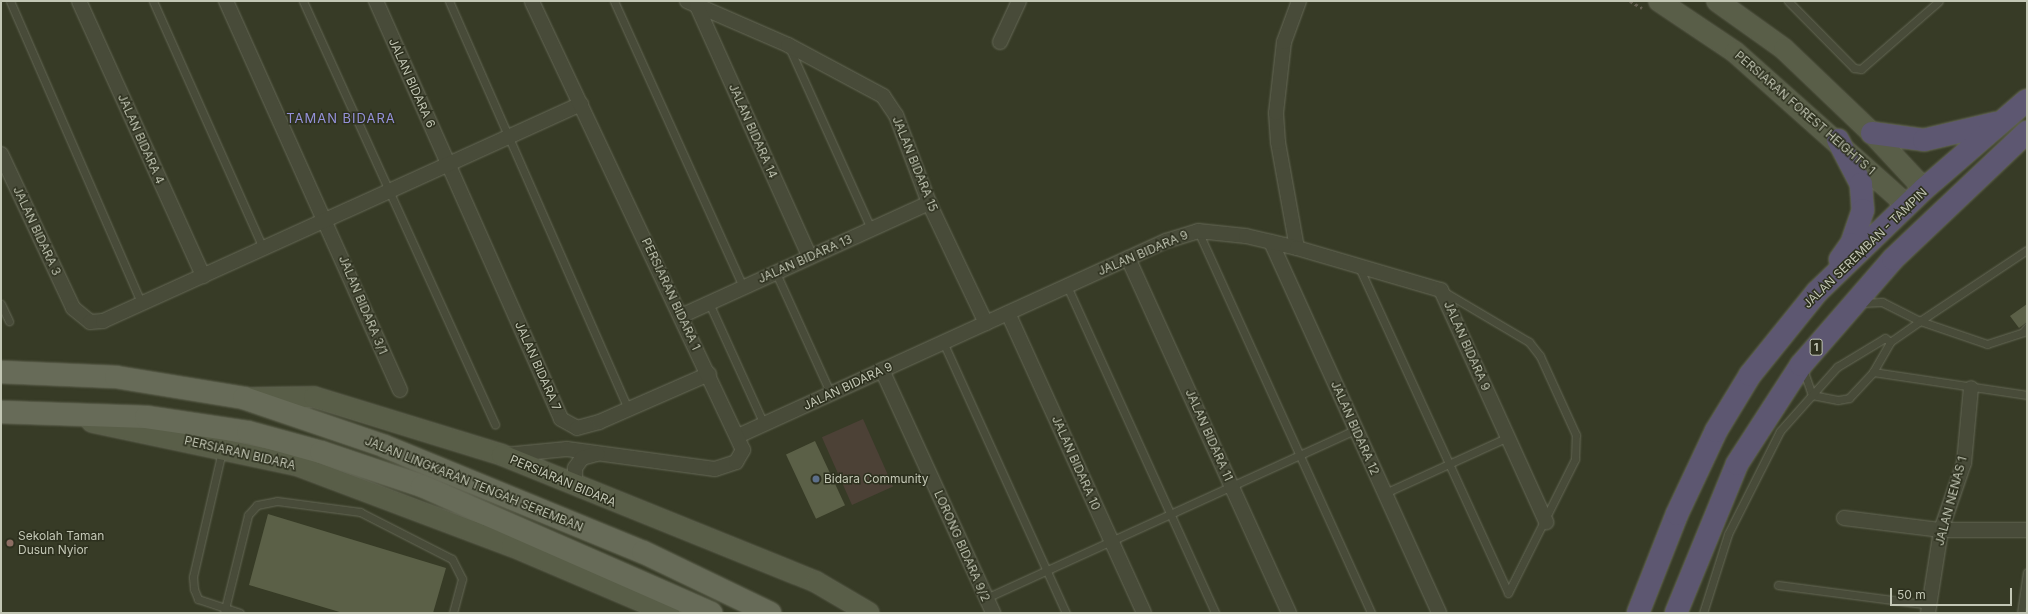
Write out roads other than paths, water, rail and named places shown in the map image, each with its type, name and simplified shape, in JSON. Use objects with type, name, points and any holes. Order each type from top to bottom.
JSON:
[{"type":"highway","name":"JALAN SEREMBAN - TAMPIN","points":[[1638,613],[1677,514],[1716,431],[1750,375],[1817,292],[1924,189],[2007,119],[2027,100]]},
{"type":"highway","points":[[1872,132],[1924,140],[2007,119]]},
{"type":"highway","name":"1","points":[[1676,613],[1737,464],[1801,365],[1851,304],[2027,133]]},
{"type":"highway","points":[[1817,292],[1851,244],[1863,210],[1861,184],[1838,140]]},
{"type":"main road","name":"PERSIARAN FOREST HEIGHTS 1","points":[[1659,1],[1735,52],[1838,140],[1907,205]]},
{"type":"main road","points":[[1717,1],[1784,49],[1872,132],[1924,189]]},
{"type":"main road","name":"JALAN LINGKARAN TENGAH SEREMBAN","points":[[1,372],[116,377],[244,398],[391,448],[643,552],[770,613]]},
{"type":"main road","name":"PERSIARAN BIDARA","points":[[244,398],[314,397],[358,408],[502,455],[581,490],[816,582],[868,613]]},
{"type":"main road","name":"JALAN LINGKARAN TENGAH SEREMBAN","points":[[1,412],[177,422],[248,432],[321,452],[422,486],[645,581],[711,613]]},
{"type":"main road","name":"PERSIARAN BIDARA","points":[[50,414],[223,448],[296,465],[395,500],[669,613]]},
{"type":"street","name":"JALAN BIDARA 4","points":[[80,1],[203,276]]},
{"type":"street","name":"JALAN BIDARA 3/1","points":[[226,1],[326,220],[400,390]]},
{"type":"street","name":"JALAN BIDARA 6","points":[[376,1],[449,166]]},
{"type":"street","name":"PERSIARAN BIDARA 1","points":[[502,455],[568,449],[716,469],[736,462],[743,450],[709,374],[532,1]]},
{"type":"street","points":[[1000,42],[1019,1]]},
{"type":"street","points":[[1298,248],[1278,142],[1276,113],[1284,42],[1299,1]]},
{"type":"street","name":"JALAN BIDARA 15","points":[[692,3],[788,45],[883,96],[896,115],[929,203],[986,323]]},
{"type":"street","name":"JALAN BIDARA 14","points":[[692,3],[810,257]]},
{"type":"street","points":[[142,305],[203,276],[264,250],[326,220],[449,166],[581,104]]},
{"type":"street","name":"JALAN BIDARA 3","points":[[1,154],[73,308],[90,322],[117,317],[142,305]]},
{"type":"street","name":"JALAN BIDARA 7","points":[[449,166],[561,419],[577,428],[629,411],[709,374]]},
{"type":"street","name":"JALAN BIDARA 13","points":[[681,316],[929,203]]},
{"type":"street","name":"JALAN BIDARA 9","points":[[738,436],[1128,258],[1198,231],[1271,242],[1298,248],[1441,290],[1546,522]]},
{"type":"street","name":"JALAN BIDARA 12","points":[[1271,242],[1439,613]]},
{"type":"street","name":"JALAN BIDARA 11","points":[[1128,258],[1289,613]]},
{"type":"street","name":"JALAN BIDARA 10","points":[[1008,313],[1144,613]]},
{"type":"street","name":"LORONG BIDARA 9/2","points":[[882,370],[992,613]]},
{"type":"street","name":"JALAN NENAS 1","points":[[1928,609],[1941,530],[1964,463],[1971,388]]},
{"type":"street","name":"PERSIARAN BIDARA 1","points":[[581,490],[575,480],[575,468],[582,458],[599,454]]},
{"type":"street","points":[[1844,518],[1941,530],[2027,530]]},
{"type":"lane","points":[[10,1],[142,305]]},
{"type":"lane","points":[[153,1],[264,250]]},
{"type":"lane","points":[[303,1],[495,424]]},
{"type":"lane","points":[[449,1],[629,411]]},
{"type":"lane","points":[[614,1],[743,288]]},
{"type":"lane","points":[[1788,1],[1854,68],[1861,69],[1940,1]]},
{"type":"lane","points":[[788,45],[871,229]]},
{"type":"lane","points":[[1198,231],[1371,613]]},
{"type":"lane","points":[[1812,395],[1838,400],[1849,398],[1873,372],[1890,342],[2027,250]]},
{"type":"lane","points":[[1359,267],[1507,593],[1546,522],[1577,448],[1576,435],[1540,356],[1518,333],[1441,290]]},
{"type":"lane","points":[[776,273],[831,394]]},
{"type":"lane","points":[[1067,286],[1215,613]]},
{"type":"lane","points":[[1851,304],[1882,302],[1920,321],[1987,344],[2023,332],[2027,327]]},
{"type":"lane","points":[[709,303],[764,424]]},
{"type":"lane","points":[[1,304],[9,321]]},
{"type":"lane","points":[[1703,613],[1728,534],[1750,485],[1780,431],[1837,367],[1865,348],[1886,338],[1890,342]]},
{"type":"lane","points":[[943,342],[1066,613]]},
{"type":"lane","points":[[1801,365],[1812,395]]},
{"type":"lane","points":[[1873,372],[1971,388],[2027,395]]},
{"type":"lane","points":[[986,598],[1356,429]]},
{"type":"lane","points":[[1385,493],[1508,437]]},
{"type":"lane","points":[[223,448],[194,577],[198,599],[224,611],[240,613]]},
{"type":"lane","points":[[224,611],[248,515],[257,505],[276,501],[360,512],[452,559],[462,579],[453,613]]},
{"type":"lane","points":[[2021,613],[2027,572]]},
{"type":"lane","points":[[1778,585],[1928,609]]},
{"type":"place","name":"Bidara Community","points":[[816,479]]},
{"type":"place","name":"Sekolah Taman Dusun Nyior","points":[[10,543]]},
{"type":"district","name":"TAMAN BIDARA","points":[[341,118]]}]
